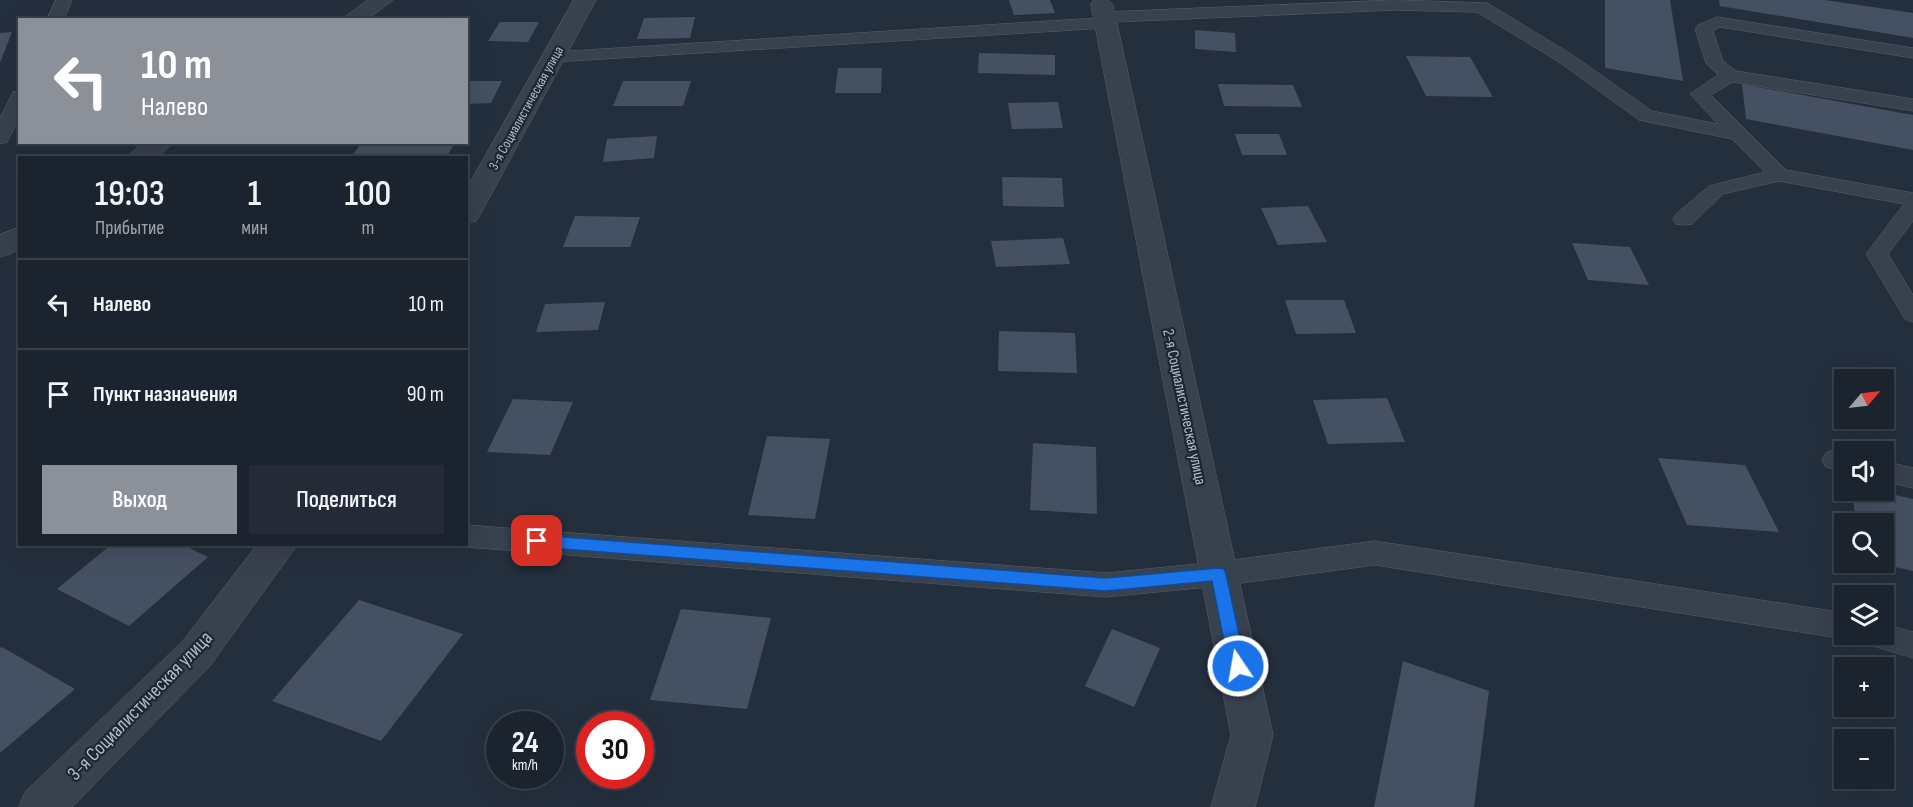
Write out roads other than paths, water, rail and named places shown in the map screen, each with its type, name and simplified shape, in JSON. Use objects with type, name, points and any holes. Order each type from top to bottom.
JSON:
[{"type":"street","points":[[355,18],[382,0]]},
{"type":"street","name":"3-я Социалистическая улица","points":[[468,211],[585,0]]},
{"type":"street","name":"2-я Социалистическая улица","points":[[1104,15],[1252,735],[1233,807]]},
{"type":"street","points":[[142,156],[159,144]]},
{"type":"street","points":[[0,248],[18,236]]},
{"type":"street","name":"3-я Социалистическая улица","points":[[41,807],[196,654],[278,546]]},
{"type":"lane","points":[[56,18],[64,0]]},
{"type":"lane","points":[[554,57],[1104,15],[1395,5],[1481,7],[1565,58],[1646,116],[1738,134]]},
{"type":"lane","points":[[1913,53],[1717,22],[1704,29],[1715,63],[1730,76],[1913,105]]},
{"type":"lane","points":[[1730,76],[1699,94],[1779,175]]},
{"type":"lane","points":[[0,138],[18,100]]},
{"type":"lane","points":[[1684,219],[1716,190],[1779,175],[1913,199]]},
{"type":"lane","points":[[1913,206],[1877,254],[1913,314]]},
{"type":"lane","points":[[1894,473],[1913,478]]},
{"type":"lane","points":[[468,536],[1106,585],[1218,574],[1375,553],[1834,624]]},
{"type":"lane","points":[[1894,640],[1913,645]]}]
